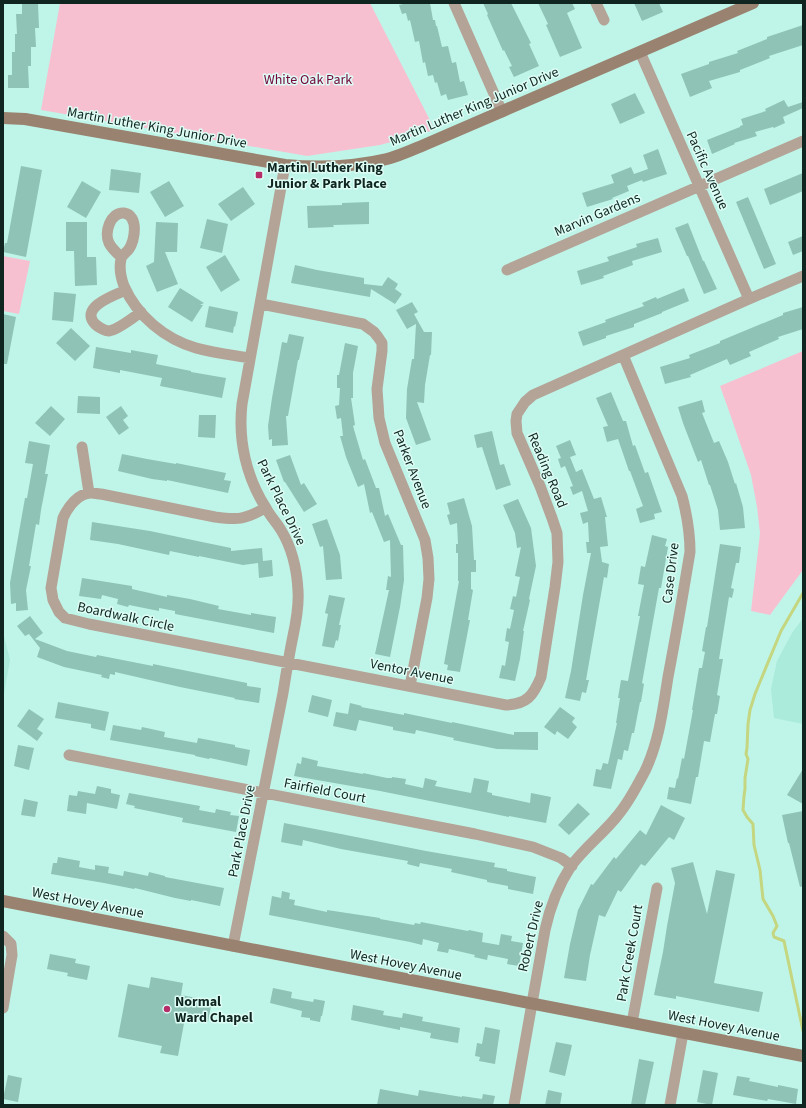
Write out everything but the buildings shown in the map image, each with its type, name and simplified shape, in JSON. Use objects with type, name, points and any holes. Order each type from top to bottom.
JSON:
[{"type":"street","points":[[454,3],[502,112]]},
{"type":"street","points":[[596,3],[604,20]]},
{"type":"street","name":"Martin Luther King Junior Drive","points":[[3,118],[25,119],[285,165],[312,167],[339,166],[388,159],[431,143],[640,52],[740,6],[753,3]]},
{"type":"street","name":"Pacific Avenue","points":[[640,52],[749,299]]},
{"type":"street","name":"Marvin Gardens","points":[[507,270],[803,141]]},
{"type":"street","name":"Park Place Drive","points":[[234,946],[296,622],[299,592],[296,571],[290,548],[281,530],[265,508],[249,474],[242,445],[240,416],[285,165]]},
{"type":"street","points":[[121,257],[121,276],[126,290],[136,307],[156,327],[165,334],[195,348],[250,358]]},
{"type":"street","name":"Reading Road","points":[[529,698],[541,677],[558,562],[557,533],[540,486],[517,433],[517,414],[525,402],[533,395],[803,276]]},
{"type":"street","points":[[126,290],[101,301],[95,307],[92,314],[92,319],[96,325],[109,331],[116,329],[141,312]]},
{"type":"street","name":"Parker Avenue","points":[[261,304],[363,324],[374,332],[382,344],[377,390],[379,418],[384,443],[425,540],[428,558],[429,579],[427,598],[410,686]]},
{"type":"street","name":"Case Drive","points":[[623,355],[682,496],[690,532],[690,552],[662,717],[651,757],[629,798]]},
{"type":"street","points":[[82,447],[89,493],[232,519],[252,516],[265,508]]},
{"type":"street","name":"Boardwalk Circle","points":[[89,493],[71,504],[66,509],[63,518],[51,588],[55,607],[65,618],[288,663]]},
{"type":"street","name":"Ventor Avenue","points":[[288,663],[506,705],[514,705],[529,698]]},
{"type":"street","name":"Fairfield Court","points":[[68,755],[475,834],[533,847],[561,858],[572,866]]},
{"type":"street","name":"Robert Drive","points":[[514,1105],[549,913],[554,899],[572,866],[618,815],[629,798]]},
{"type":"street","name":"Park Creek Court","points":[[632,1023],[657,888]]},
{"type":"street","name":"West Hovey Avenue","points":[[3,901],[803,1056]]},
{"type":"street","points":[[3,936],[11,944],[12,955],[3,1008]]},
{"type":"street","points":[[670,1105],[683,1033]]},
{"type":"shaded area","points":[[803,618],[803,724],[774,718],[771,689],[777,661],[792,633]]},
{"type":"shaded area","points":[[3,632],[10,660],[3,699]]},
{"type":"green space","name":"White Oak Park","points":[[60,3],[370,3],[435,130],[380,145],[307,156],[41,110]]},
{"type":"green space","points":[[3,256],[30,261],[19,314],[3,311]]},
{"type":"green space","points":[[803,351],[803,570],[770,615],[751,611],[760,533],[757,507],[751,475],[720,386]]},
{"type":"waterway","points":[[803,593],[781,631],[750,710],[746,754],[748,759],[743,810],[753,824],[754,845],[760,870],[763,899],[777,926],[773,933],[774,937],[784,941],[803,1031]]},
{"type":"place","name":"Martin Luther King Junior & Park Place","points":[[259,175]]},
{"type":"place","name":"Normal Ward Chapel","points":[[167,1009]]}]
